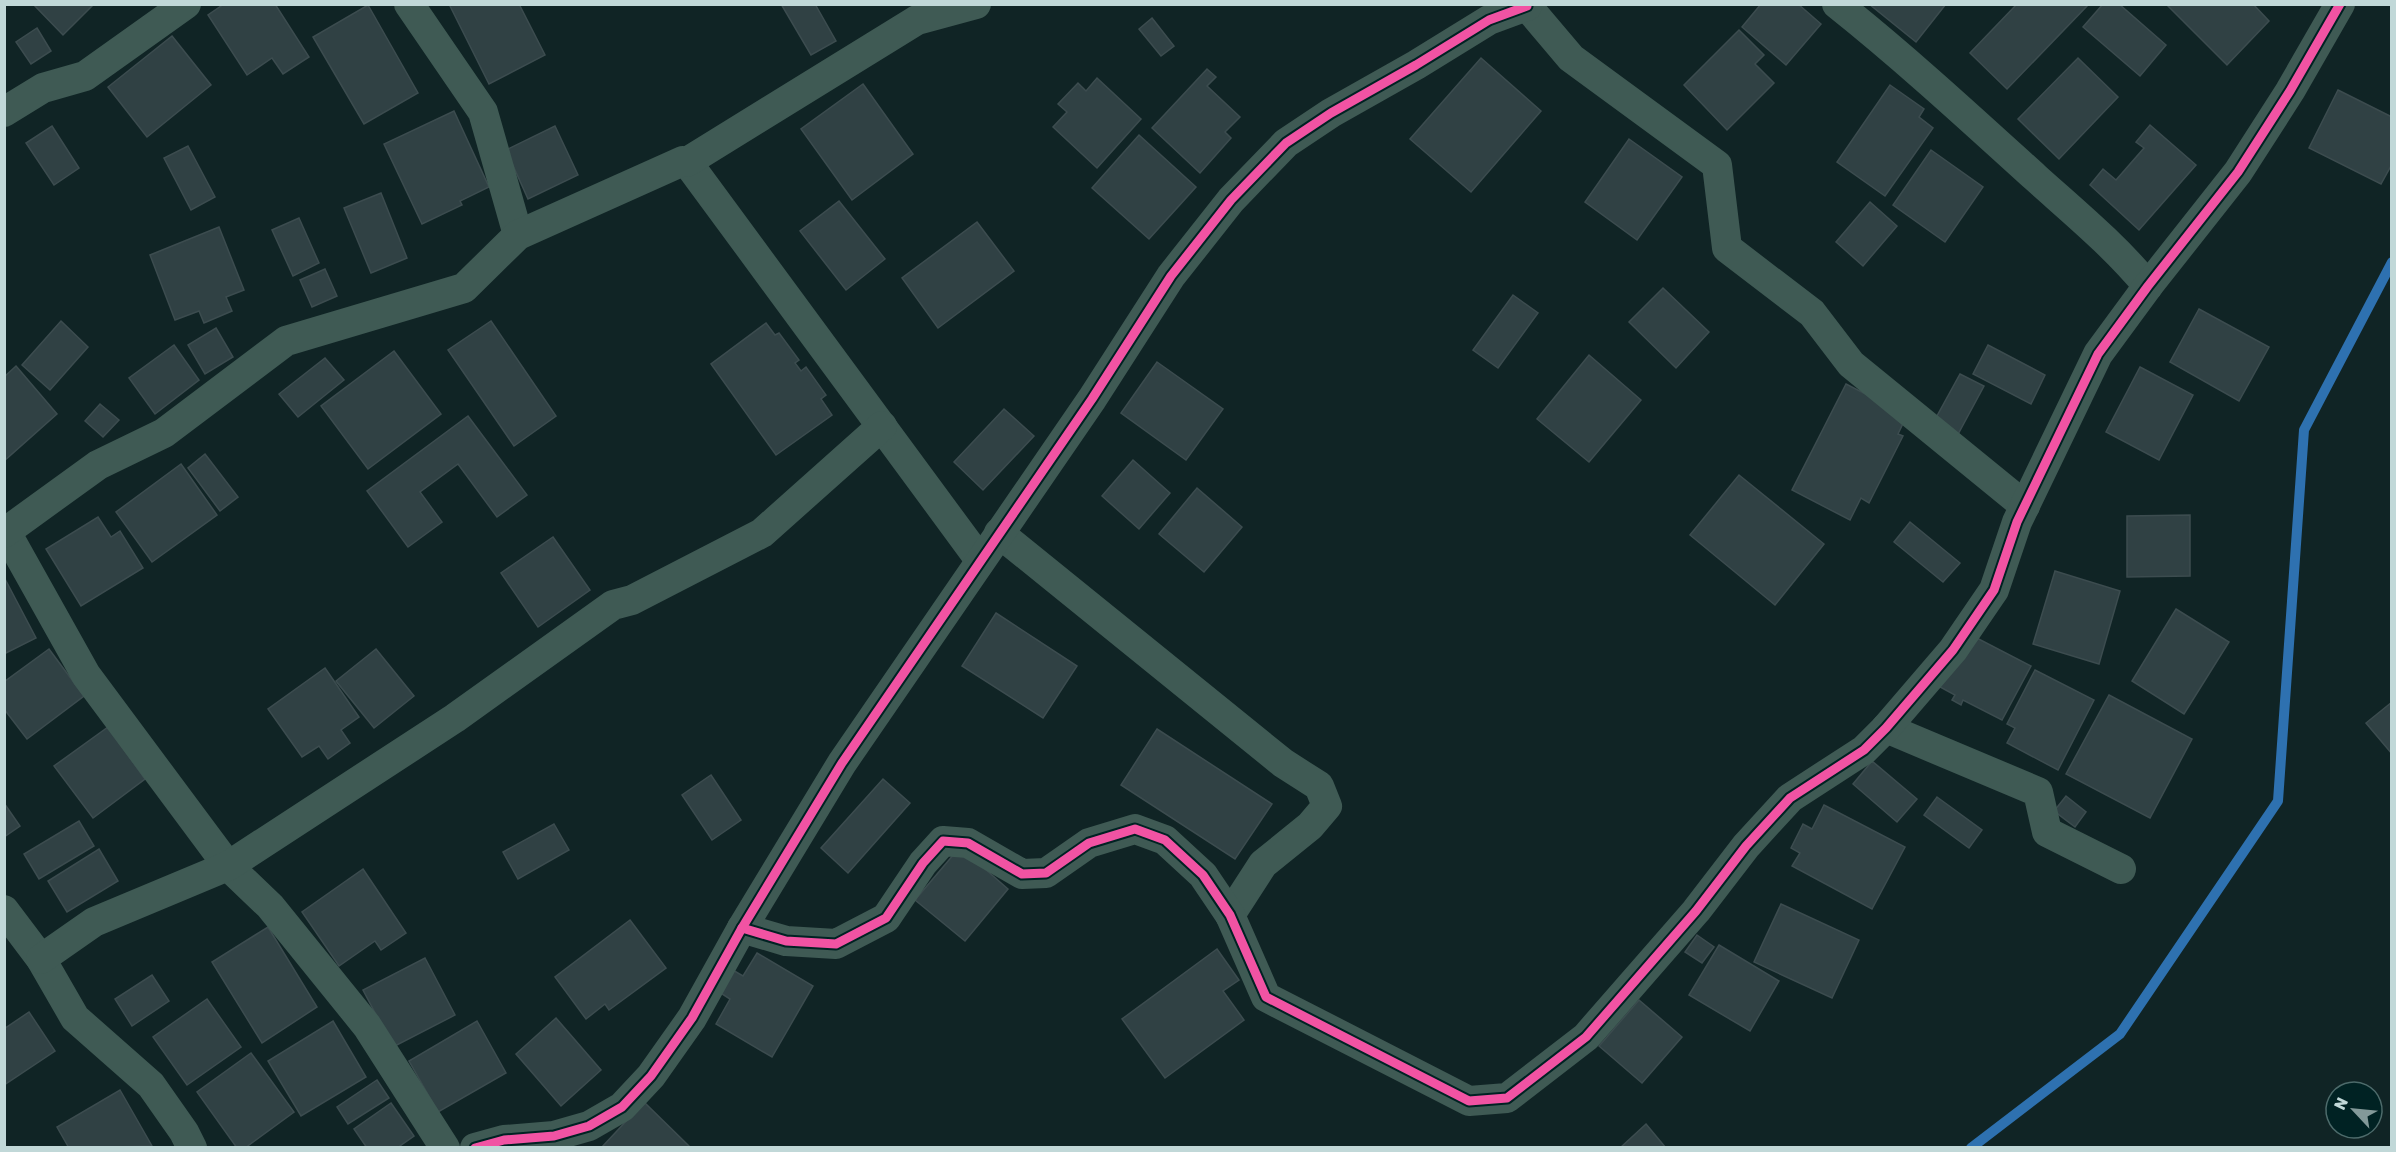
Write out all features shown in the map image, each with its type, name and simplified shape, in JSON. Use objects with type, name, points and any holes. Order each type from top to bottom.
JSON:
[{"type":"street","points":[[4,112],[43,88],[85,76],[186,4]]},
{"type":"street","points":[[409,4],[483,112],[519,235]]},
{"type":"street","points":[[445,1148],[366,1026],[270,906],[228,866],[86,675],[5,533],[98,465],[164,434],[286,341],[464,288],[519,235],[684,161],[687,162],[912,12],[976,4]]},
{"type":"street","points":[[1836,4],[1881,40],[2012,156],[2129,262],[2148,286]]},
{"type":"street","points":[[742,928],[786,941],[836,945],[886,918],[923,863],[944,841],[968,843],[1022,874],[1046,873],[1089,843],[1135,829],[1165,840],[1203,875],[1230,915],[1266,997],[1469,1101],[1507,1098],[1586,1037],[1696,911],[1746,846],[1790,798],[1864,750],[1886,728],[1953,650],[1994,590],[2017,522],[2098,354],[2148,286],[2238,172],[2290,91],[2340,4]]},
{"type":"street","points":[[475,1148],[504,1140],[554,1136],[597,1122],[622,1107],[651,1076],[672,1048],[842,763],[1200,238],[1231,200],[1286,143],[1330,113],[1416,65],[1489,20],[1528,5],[1571,58],[1717,165],[1727,248],[1812,313],[1851,364],[2025,506]]},
{"type":"street","points":[[687,162],[980,560]]},
{"type":"street","points":[[41,959],[94,922],[228,866],[455,718],[613,605],[632,600],[762,532],[882,426]]},
{"type":"street","points":[[999,533],[1283,763],[1319,786],[1327,806],[1310,826],[1263,864],[1230,915]]},
{"type":"street","points":[[1886,728],[2038,792],[2048,832],[2121,869]]},
{"type":"street","points":[[4,910],[41,959],[75,1018],[151,1085],[184,1132],[192,1148]]},
{"type":"building","points":[[33,4],[94,4],[63,35]]},
{"type":"building","points":[[224,4],[275,4],[309,57],[283,74],[272,58],[247,75],[208,15]]},
{"type":"building","points":[[449,4],[519,4],[545,55],[489,84]]},
{"type":"building","points":[[781,4],[815,4],[836,41],[811,55]]},
{"type":"building","points":[[1761,4],[1798,4],[1821,24],[1786,65],[1742,27]]},
{"type":"building","points":[[1869,4],[1946,4],[1916,42]]},
{"type":"building","points":[[2017,4],[2089,4],[2007,89],[1970,53]]},
{"type":"building","points":[[2103,4],[2119,4],[2166,45],[2140,76],[2083,27]]},
{"type":"building","points":[[2166,4],[2253,4],[2269,21],[2227,65]]},
{"type":"building","points":[[368,5],[418,93],[364,124],[313,37]]},
{"type":"building","points":[[1152,18],[1174,46],[1161,56],[1139,29]]},
{"type":"building","points":[[37,28],[51,51],[31,64],[16,42]]},
{"type":"building","points":[[1739,30],[1764,55],[1755,64],[1774,83],[1727,130],[1684,85]]},
{"type":"building","points":[[172,36],[211,85],[147,137],[108,87]]},
{"type":"building","points":[[1481,58],[1541,111],[1471,192],[1410,139]]},
{"type":"building","points":[[2078,58],[2118,97],[2059,159],[2018,119]]},
{"type":"building","points":[[1207,69],[1216,77],[1207,86],[1240,117],[1225,132],[1231,138],[1200,173],[1152,128]]},
{"type":"building","points":[[1097,78],[1141,119],[1097,168],[1053,127],[1067,112],[1058,104],[1078,83],[1086,91]]},
{"type":"building","points":[[863,84],[913,154],[852,200],[801,129]]},
{"type":"building","points":[[1890,85],[1924,109],[1919,117],[1933,128],[1885,196],[1837,162]]},
{"type":"building","points":[[2338,90],[2392,117],[2392,164],[2381,184],[2309,148]]},
{"type":"building","points":[[454,111],[489,187],[460,201],[462,205],[422,224],[384,144]]},
{"type":"building","points":[[2150,125],[2196,165],[2139,230],[2090,185],[2103,169],[2116,180],[2144,148],[2136,142]]},
{"type":"building","points":[[52,126],[79,168],[54,185],[26,143]]},
{"type":"building","points":[[555,126],[578,175],[528,199],[506,150]]},
{"type":"building","points":[[1139,135],[1196,187],[1149,239],[1092,188]]},
{"type":"building","points":[[1629,139],[1682,177],[1637,240],[1585,202]]},
{"type":"building","points":[[188,146],[215,197],[191,210],[164,158]]},
{"type":"building","points":[[1931,150],[1983,187],[1945,242],[1893,205]]},
{"type":"building","points":[[381,193],[407,258],[371,273],[344,208]]},
{"type":"building","points":[[839,201],[885,259],[846,290],[800,231]]},
{"type":"building","points":[[1870,202],[1897,226],[1863,266],[1836,242]]},
{"type":"building","points":[[299,218],[319,263],[293,276],[272,230]]},
{"type":"building","points":[[977,222],[1014,271],[938,328],[902,278]]},
{"type":"building","points":[[219,227],[244,290],[226,297],[232,311],[204,323],[199,311],[175,320],[150,255]]},
{"type":"building","points":[[325,269],[337,296],[312,307],[300,280]]},
{"type":"building","points":[[1663,288],[1709,332],[1676,368],[1629,322]]},
{"type":"building","points":[[1513,295],[1538,313],[1498,368],[1473,350]]},
{"type":"building","points":[[2199,309],[2269,347],[2239,401],[2170,362]]},
{"type":"building","points":[[61,321],[88,347],[50,390],[22,365]]},
{"type":"building","points":[[491,321],[556,416],[514,446],[448,350]]},
{"type":"building","points":[[766,323],[775,335],[779,333],[799,360],[795,363],[801,371],[806,367],[826,395],[821,399],[832,415],[776,455],[711,364]]},
{"type":"building","points":[[216,328],[233,357],[205,374],[188,345]]},
{"type":"building","points":[[174,345],[199,380],[155,414],[129,378]]},
{"type":"building","points":[[1988,345],[2045,375],[2031,404],[1973,374]]},
{"type":"building","points":[[394,351],[441,414],[368,469],[321,406]]},
{"type":"building","points":[[1589,355],[1641,400],[1589,462],[1537,419]]},
{"type":"building","points":[[325,358],[344,380],[298,417],[279,394]]},
{"type":"building","points":[[1157,362],[1223,409],[1186,460],[1121,413]]},
{"type":"building","points":[[16,366],[57,414],[4,461],[4,377]]},
{"type":"building","points":[[2140,367],[2193,395],[2159,460],[2106,432]]},
{"type":"building","points":[[1960,374],[1984,386],[1956,438],[1932,425]]},
{"type":"building","points":[[1846,384],[1907,415],[1898,434],[1903,436],[1869,503],[1861,498],[1850,520],[1792,490]]},
{"type":"building","points":[[100,404],[119,420],[103,437],[85,421]]},
{"type":"building","points":[[1004,409],[1034,436],[983,490],[954,462]]},
{"type":"building","points":[[468,416],[527,495],[497,517],[458,464],[420,492],[442,522],[408,547],[367,491]]},
{"type":"building","points":[[205,454],[238,497],[220,511],[188,468]]},
{"type":"building","points":[[1133,460],[1170,493],[1139,529],[1102,496]]},
{"type":"building","points":[[181,464],[217,515],[152,562],[116,512]]},
{"type":"building","points":[[1739,475],[1824,544],[1775,605],[1690,535]]},
{"type":"building","points":[[1197,488],[1242,527],[1204,572],[1159,534]]},
{"type":"building","points":[[2190,515],[2190,576],[2127,577],[2127,516]]},
{"type":"building","points":[[98,517],[111,537],[120,531],[143,568],[81,606],[46,549]]},
{"type":"building","points":[[1910,522],[1960,563],[1943,582],[1894,542]]},
{"type":"building","points":[[553,537],[590,590],[538,627],[501,573]]},
{"type":"building","points":[[2055,571],[2120,591],[2099,664],[2033,644]]},
{"type":"building","points":[[4,577],[36,638],[4,654]]},
{"type":"building","points":[[2176,609],[2229,642],[2184,714],[2132,681]]},
{"type":"building","points":[[996,613],[1077,666],[1043,718],[962,666]]},
{"type":"building","points":[[1969,634],[2031,666],[2002,720],[1963,700],[1961,705],[1952,700],[1955,695],[1940,687]]},
{"type":"building","points":[[49,649],[84,696],[27,739],[4,709],[4,682]]},
{"type":"building","points":[[376,649],[414,696],[374,728],[336,681]]},
{"type":"building","points":[[325,668],[359,717],[341,730],[350,743],[328,759],[319,746],[302,757],[268,709]]},
{"type":"building","points":[[2035,670],[2094,700],[2058,770],[2007,743],[2015,728],[2007,724]]},
{"type":"building","points":[[2109,695],[2192,739],[2150,818],[2066,774]]},
{"type":"building","points":[[2392,702],[2392,754],[2366,723]]},
{"type":"building","points":[[108,727],[145,779],[93,818],[54,766]]},
{"type":"building","points":[[1157,729],[1272,804],[1235,859],[1121,785]]},
{"type":"building","points":[[1872,761],[1917,799],[1897,822],[1853,784]]},
{"type":"building","points":[[711,775],[741,820],[712,840],[682,795]]},
{"type":"building","points":[[883,779],[910,803],[848,873],[821,848]]},
{"type":"building","points":[[2066,796],[2086,812],[2075,827],[2054,811]]},
{"type":"building","points":[[1937,797],[1982,830],[1969,848],[1924,815]]},
{"type":"building","points":[[4,803],[20,826],[4,837]]},
{"type":"building","points":[[1824,805],[1905,847],[1872,909],[1792,866],[1800,853],[1791,848],[1803,824],[1812,829]]},
{"type":"building","points":[[79,821],[94,846],[39,879],[24,854]]},
{"type":"building","points":[[554,824],[569,850],[518,879],[503,852]]},
{"type":"building","points":[[960,847],[1008,889],[965,941],[915,900]]},
{"type":"building","points":[[99,849],[118,881],[67,912],[48,881]]},
{"type":"building","points":[[363,869],[406,933],[381,950],[375,941],[339,966],[302,912]]},
{"type":"building","points":[[1781,904],[1859,940],[1832,998],[1754,962]]},
{"type":"building","points":[[630,920],[666,968],[609,1010],[605,1004],[586,1019],[555,977]]},
{"type":"building","points":[[268,927],[317,1007],[262,1043],[212,962]]},
{"type":"building","points":[[1697,935],[1714,947],[1702,963],[1685,952]]},
{"type":"building","points":[[1719,945],[1779,981],[1750,1031],[1689,995]]},
{"type":"building","points":[[1217,949],[1239,980],[1223,991],[1244,1020],[1165,1078],[1122,1019]]},
{"type":"building","points":[[757,953],[813,986],[772,1057],[716,1024],[730,999],[713,988],[726,966],[743,976]]},
{"type":"building","points":[[425,958],[455,1015],[393,1047],[363,990]]},
{"type":"building","points":[[152,975],[169,1001],[132,1026],[115,999]]},
{"type":"building","points":[[207,999],[241,1047],[187,1085],[153,1037]]},
{"type":"building","points":[[1639,1000],[1682,1037],[1642,1083],[1599,1046]]},
{"type":"building","points":[[29,1012],[55,1051],[4,1085],[4,1029]]},
{"type":"building","points":[[556,1018],[601,1070],[561,1106],[516,1054]]},
{"type":"building","points":[[333,1021],[366,1077],[301,1116],[268,1061]]},
{"type":"building","points":[[477,1021],[506,1073],[438,1112],[409,1061]]},
{"type":"building","points":[[251,1053],[294,1112],[245,1148],[237,1148],[197,1092]]},
{"type":"building","points":[[377,1080],[389,1098],[348,1124],[337,1107]]},
{"type":"building","points":[[120,1090],[152,1146],[69,1148],[57,1127]]},
{"type":"building","points":[[644,1102],[689,1146],[687,1148],[601,1148]]},
{"type":"building","points":[[391,1103],[414,1136],[397,1148],[367,1148],[354,1129]]},
{"type":"building","points":[[1646,1124],[1666,1148],[1620,1148]]},
{"type":"waterway","points":[[1971,1148],[2120,1034],[2278,801],[2304,430],[2392,262]]},
{"type":"cycle path","points":[[742,928],[786,941],[836,944],[886,918],[923,863],[943,841],[968,843],[1022,874],[1046,873],[1089,843],[1135,829],[1165,840],[1203,875],[1230,915],[1266,997],[1469,1101],[1507,1098],[1586,1037],[1696,911],[1746,846],[1790,798],[1864,750],[1886,728],[1953,650],[1994,590],[2017,522],[2098,354],[2148,286],[2238,172],[2290,91],[2340,4]]},
{"type":"cycle path","points":[[475,1148],[504,1140],[554,1136],[589,1126],[622,1107],[651,1076],[692,1018],[742,928],[842,763],[1092,399],[1171,276],[1231,200],[1286,143],[1331,113],[1489,20],[1527,6]]}]
